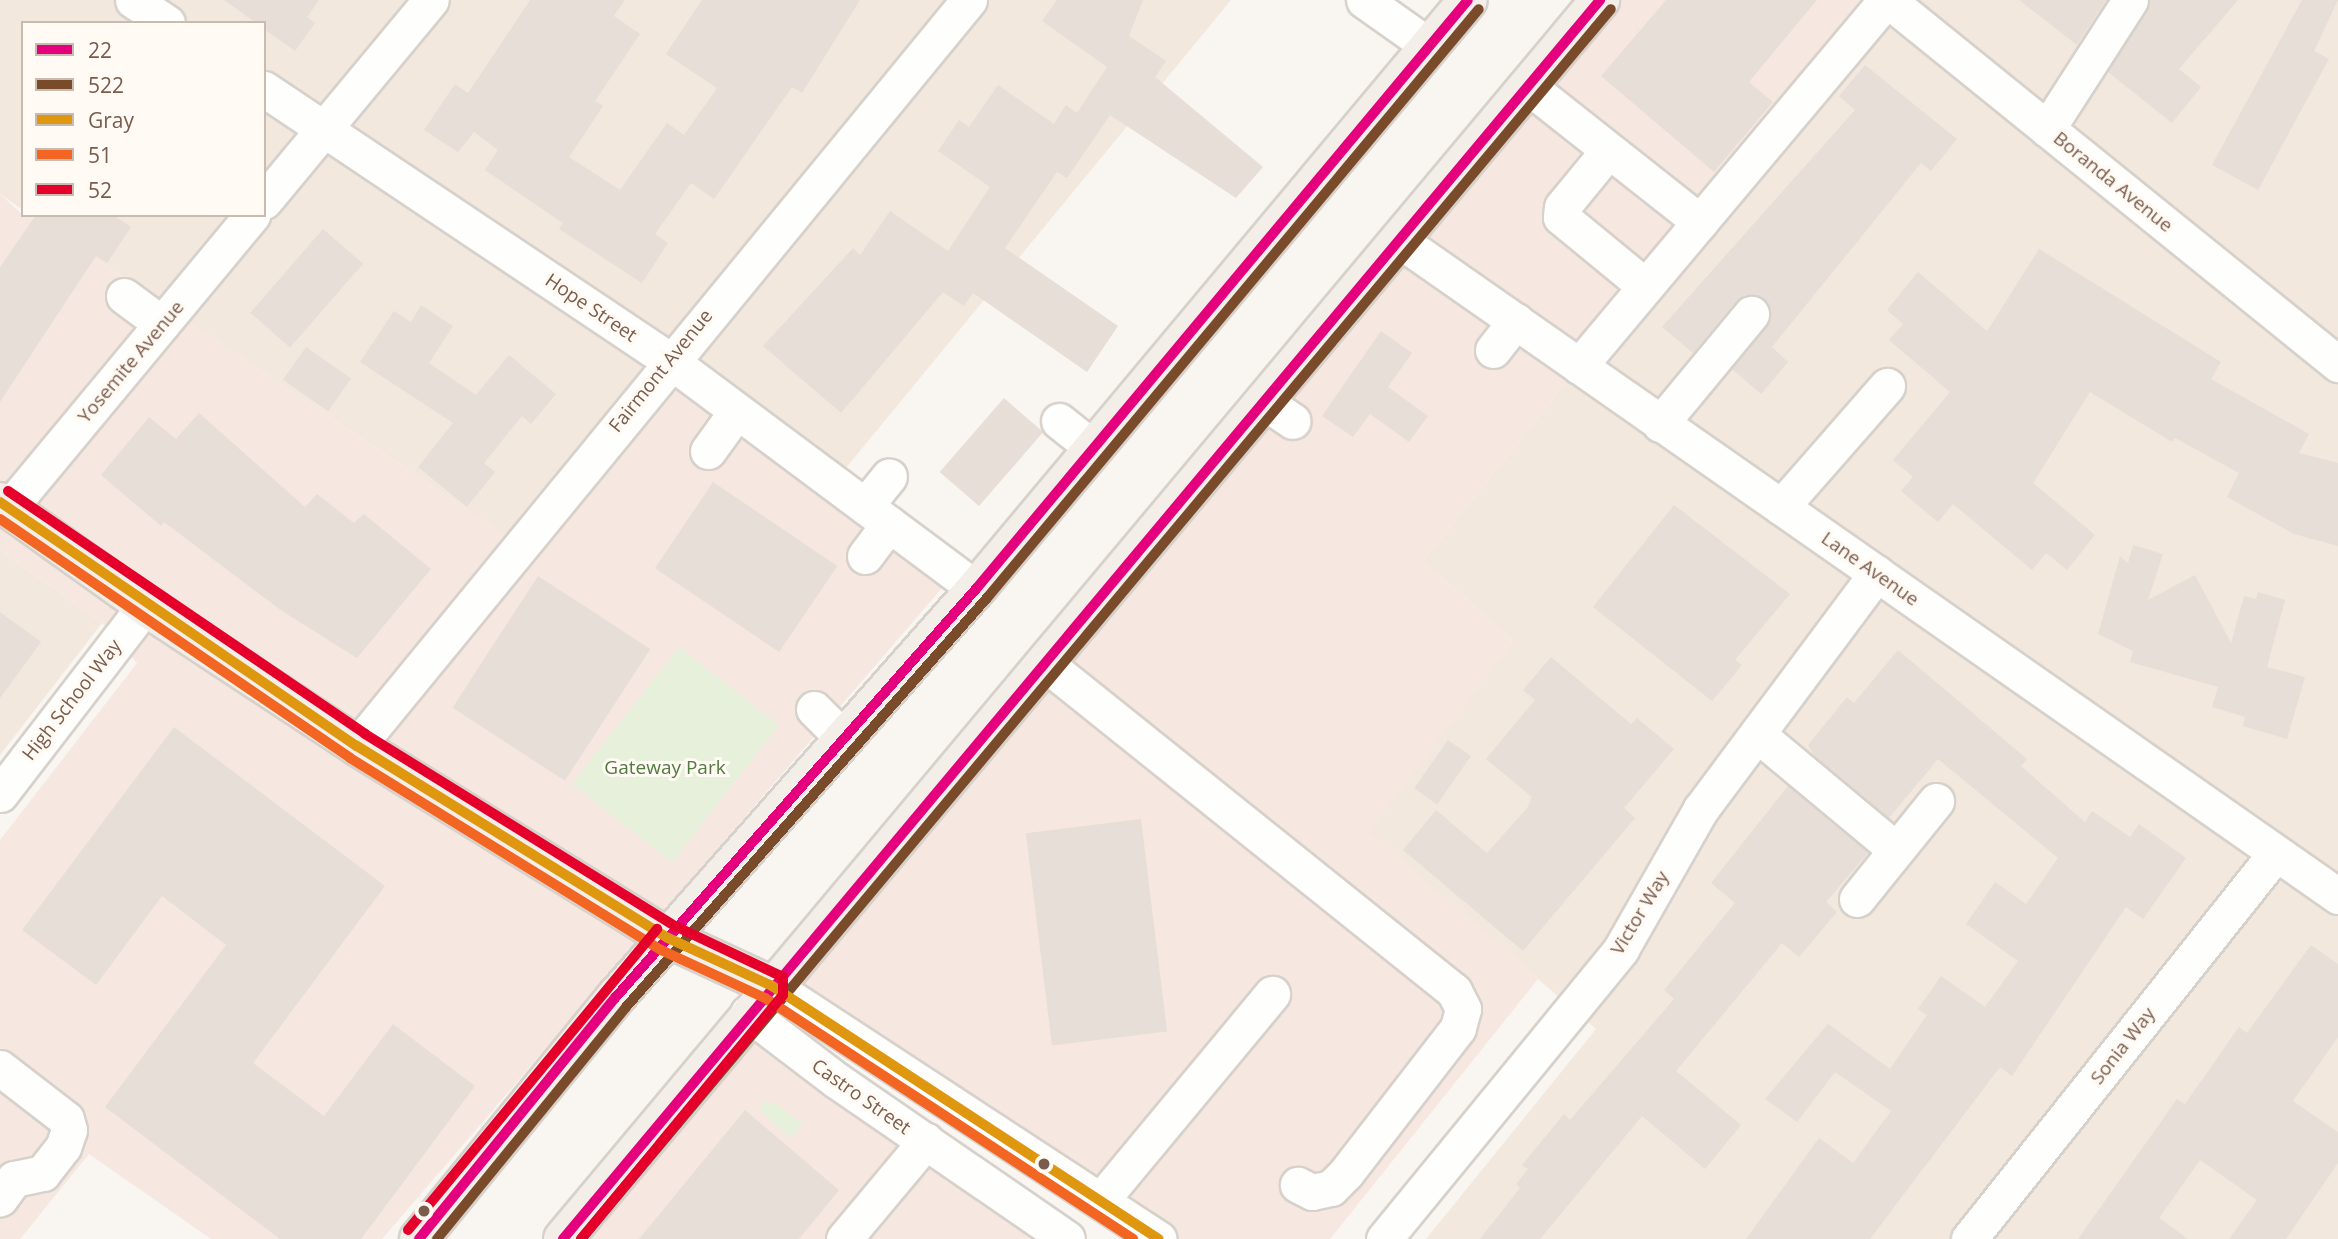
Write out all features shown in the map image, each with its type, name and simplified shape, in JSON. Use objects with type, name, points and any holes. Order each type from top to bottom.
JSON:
[{"type":"main road","points":[[419,1239],[668,938],[976,589],[1468,0]]},
{"type":"main road","points":[[563,1239],[760,999],[1046,664],[1280,412],[1402,242],[1600,0]]},
{"type":"main road","name":"Castro Street","points":[[5,505],[145,606],[357,746],[668,938],[760,999]]},
{"type":"street","points":[[133,0],[164,21]]},
{"type":"street","points":[[266,199],[431,0]]},
{"type":"street","name":"Fairmont Avenue","points":[[357,746],[669,360],[969,0]]},
{"type":"street","points":[[1364,0],[1429,46]]},
{"type":"street","points":[[1578,366],[1887,0]]},
{"type":"street","name":"Boranda Avenue","points":[[1887,0],[2338,364]]},
{"type":"street","points":[[2047,129],[2130,0]]},
{"type":"street","points":[[1529,88],[1700,222]]},
{"type":"street","name":"Hope Street","points":[[266,90],[669,360],[976,589]]},
{"type":"street","points":[[1608,151],[1562,207],[1561,217],[1645,286]]},
{"type":"street","name":"Yosemite Avenue","points":[[5,505],[162,324],[250,217]]},
{"type":"street","name":"Lane Avenue","points":[[1402,242],[2338,895]]},
{"type":"street","points":[[124,296],[162,324]]},
{"type":"street","points":[[1660,424],[1751,314]]},
{"type":"street","points":[[1493,350],[1516,321]]},
{"type":"street","points":[[1781,507],[1887,386]]},
{"type":"street","points":[[708,451],[737,411]]},
{"type":"street","points":[[1059,421],[1093,449]]},
{"type":"street","points":[[865,556],[889,477]]},
{"type":"street","name":"Victor Way","points":[[1384,1239],[1621,949],[1701,809],[1877,573]]},
{"type":"street","name":"High School Way","points":[[0,794],[145,606]]},
{"type":"street","points":[[1046,664],[1454,990],[1463,1009],[1458,1028],[1346,1173],[1331,1188],[1312,1192],[1298,1185]]},
{"type":"street","points":[[814,709],[844,739]]},
{"type":"street","points":[[1757,734],[1896,850]]},
{"type":"street","points":[[1857,899],[1936,800]]},
{"type":"street","name":"Sonia Way","points":[[1980,1235],[2276,853]]},
{"type":"street","points":[[1101,1200],[1272,994]]},
{"type":"street","name":"Castro Street","points":[[760,999],[926,1141],[1067,1239]]},
{"type":"street","name":"Castro Street","points":[[760,999],[1101,1200],[1159,1239]]},
{"type":"street","points":[[0,1068],[66,1119],[69,1130],[63,1147],[43,1173],[14,1179],[0,1198]]},
{"type":"street","points":[[844,1239],[926,1141]]},
{"type":"shaded area","points":[[0,0],[1231,0],[822,497],[679,388],[552,539],[509,538],[34,217],[266,217],[266,21],[21,21],[21,209],[0,194]]},
{"type":"shaded area","points":[[1600,0],[1873,0],[1423,561],[1513,640],[1369,832],[1538,979],[1330,1239],[1159,1239],[772,986]]},
{"type":"shaded area","points":[[1873,0],[2338,0],[2338,1239],[1426,1239],[1596,1029],[1368,832],[1513,640],[1423,561]]},
{"type":"shaded area","points":[[0,194],[21,213],[21,217],[34,217],[509,538],[552,539],[679,388],[942,588],[382,1239],[211,1239],[89,1154],[20,1239],[0,1239],[0,840],[137,663],[102,623],[0,550]]},
{"type":"shaded area","points":[[0,550],[102,623],[0,755]]},
{"type":"shaded area","points":[[748,1013],[1067,1239],[563,1239]]},
{"type":"green space","name":"Gateway Park","points":[[679,647],[779,725],[672,862],[572,784]]},
{"type":"green space","points":[[761,1102],[775,1103],[803,1124],[791,1138],[762,1113]]},
{"type":"building","points":[[224,0],[319,0],[307,17],[315,23],[295,51],[266,30],[266,21],[253,21]]},
{"type":"building","points":[[530,0],[625,0],[614,16],[640,34],[595,101],[603,106],[569,157],[620,190],[667,123],[684,135],[717,88],[666,54],[702,0],[860,0],[802,93],[792,87],[714,199],[691,183],[655,234],[668,243],[642,283],[559,229],[563,223],[485,170],[498,150],[474,132],[458,152],[424,130],[455,84],[468,93]]},
{"type":"building","points":[[1057,0],[1143,0],[1129,36],[1166,61],[1155,77],[1263,167],[1236,198],[1110,115],[1067,178],[1057,172],[1005,248],[1118,326],[1087,372],[973,293],[964,306],[943,292],[841,413],[763,346],[853,248],[860,255],[890,211],[948,251],[990,187],[938,151],[959,120],[969,127],[998,85],[1054,124],[1066,105],[1077,113],[1107,67],[1042,21]]},
{"type":"building","points":[[1666,0],[1817,0],[1749,82],[1773,102],[1714,172],[1601,76]]},
{"type":"building","points":[[2019,0],[2106,0],[2077,45]]},
{"type":"building","points":[[2150,0],[2238,0],[2179,69],[2201,87],[2172,123],[2108,72]]},
{"type":"building","points":[[2302,0],[2338,0],[2314,51],[2329,59],[2258,190],[2212,165]]},
{"type":"building","points":[[1865,65],[1957,139],[1931,171],[1921,163],[1772,347],[1788,362],[1761,394],[1732,369],[1771,318],[1763,298],[1745,295],[1736,301],[1693,353],[1662,327],[1855,110],[1839,96]]},
{"type":"building","points":[[35,217],[116,217],[131,227],[107,263],[96,256],[0,402],[0,267]]},
{"type":"building","points":[[323,229],[363,264],[290,348],[250,313]]},
{"type":"building","points":[[2039,249],[2221,362],[2211,379],[2309,434],[2299,453],[2338,463],[2338,546],[2294,534],[2227,497],[2239,473],[2175,438],[2172,442],[2090,392],[2033,483],[2095,535],[2067,570],[2046,553],[2032,570],[1953,504],[1938,522],[1901,491],[1913,477],[1893,460],[1950,392],[1889,340],[1903,324],[1887,310],[1918,272],[1987,331]]},
{"type":"building","points":[[421,305],[453,326],[429,363],[476,395],[509,355],[556,394],[531,424],[522,416],[484,463],[495,472],[467,507],[418,467],[453,423],[360,362],[394,311],[411,322]]},
{"type":"building","points":[[1381,331],[1412,353],[1388,387],[1428,416],[1409,442],[1370,414],[1353,437],[1322,416]]},
{"type":"building","points":[[306,347],[351,379],[328,411],[283,380]]},
{"type":"building","points":[[1004,398],[1043,432],[979,506],[940,472]]},
{"type":"building","points":[[199,413],[305,507],[317,494],[354,523],[364,514],[431,569],[357,658],[282,611],[164,522],[161,526],[101,475],[149,417],[176,439]]},
{"type":"building","points":[[713,482],[837,566],[779,652],[655,568]]},
{"type":"building","points":[[1674,505],[1790,594],[1735,660],[1742,665],[1712,701],[1593,607]]},
{"type":"building","points":[[2133,545],[2163,554],[2148,600],[2195,575],[2231,643],[2244,596],[2256,599],[2258,592],[2285,600],[2267,667],[2305,677],[2287,739],[2243,726],[2245,717],[2212,707],[2218,687],[2130,662],[2133,651],[2098,634],[2120,556],[2128,563]]},
{"type":"building","points":[[538,576],[650,649],[565,781],[452,708]]},
{"type":"building","points":[[0,612],[41,642],[0,698]]},
{"type":"building","points":[[1898,650],[2027,759],[2021,766],[2085,822],[2092,811],[2130,837],[2139,824],[2186,858],[2143,919],[2126,907],[2012,1076],[2000,1067],[1870,1239],[1746,1239],[1819,1138],[1853,1163],[1891,1111],[1835,1072],[1797,1122],[1765,1099],[1828,1024],[1890,1069],[1927,1015],[1918,1009],[1941,976],[1985,1007],[2018,961],[1966,924],[1995,882],[2026,904],[2058,858],[1938,759],[1889,818],[1814,755],[1808,745],[1847,697],[1854,703]]},
{"type":"building","points":[[1551,657],[1631,724],[1637,718],[1674,749],[1624,808],[1635,818],[1523,951],[1403,850],[1436,810],[1487,853],[1527,808],[1532,797],[1486,759],[1535,700],[1523,690]]},
{"type":"building","points":[[174,727],[385,886],[253,1063],[324,1116],[393,1024],[475,1086],[361,1239],[280,1239],[105,1107],[226,945],[162,896],[96,985],[22,930]]},
{"type":"building","points":[[1448,740],[1471,756],[1437,804],[1414,788]]},
{"type":"building","points":[[1788,786],[1868,853],[1826,902],[1837,912],[1799,957],[1782,943],[1676,1071],[1741,1125],[1705,1169],[1642,1116],[1540,1239],[1480,1239],[1520,1188],[1516,1184],[1528,1169],[1522,1165],[1564,1114],[1570,1120],[1674,999],[1664,990],[1735,903],[1711,883]]},
{"type":"building","points":[[1141,819],[1167,1031],[1052,1046],[1026,833]]},
{"type":"building","points":[[2311,945],[2338,964],[2338,1037],[2293,1101],[2338,1132],[2338,1163],[2286,1239],[2229,1239],[2257,1200],[2200,1160],[2159,1218],[2188,1239],[2078,1239],[2177,1099],[2185,1104],[2239,1027],[2247,1033]]},
{"type":"building","points":[[745,1110],[839,1190],[799,1239],[639,1239]]},
{"type":"transit line","name":"22","points":[[419,1239],[615,998],[976,589],[1468,0]]},
{"type":"transit line","name":"22","points":[[563,1239],[1600,0]]},
{"type":"transit line","name":"522","points":[[437,1239],[626,1007],[987,598],[1479,9]]},
{"type":"transit line","name":"522","points":[[581,1239],[1611,9]]},
{"type":"transit line","name":"52","points":[[8,491],[365,734],[675,926],[783,977],[783,995],[581,1239]]},
{"type":"transit line","name":"Gray","points":[[0,502],[357,746],[668,938],[772,986],[1159,1239]]},
{"type":"transit line","name":"51","points":[[0,519],[350,758],[661,950],[765,998],[1133,1239]]},
{"type":"transit line","name":"52","points":[[408,1230],[657,929]]}]
